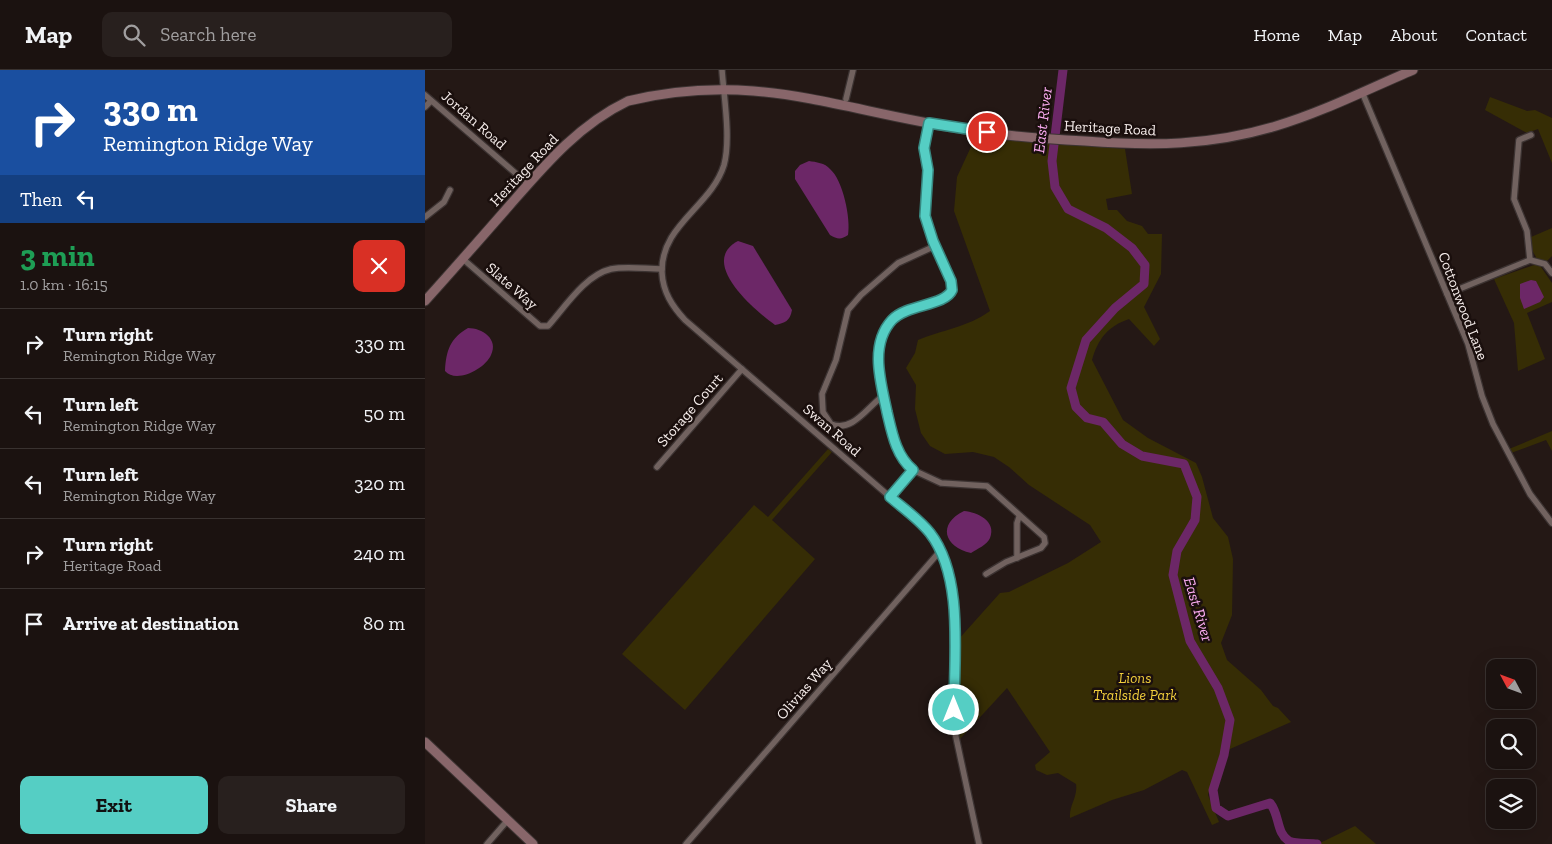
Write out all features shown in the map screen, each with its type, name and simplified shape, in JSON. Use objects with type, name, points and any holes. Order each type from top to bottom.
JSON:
[{"type":"main road","name":"Heritage Road","points":[[820,90],[929,123],[963,129],[1041,138],[1148,145],[1207,142],[1282,124],[1361,92],[1400,73],[1413,70]]},
{"type":"main road","name":"Heritage Road","points":[[425,301],[565,144],[596,120],[626,102],[683,82]]},
{"type":"main road","points":[[425,742],[533,844]]},
{"type":"street","points":[[847,99],[853,70]]},
{"type":"street","name":"Swan Road","points":[[723,75],[726,142],[723,167],[711,188],[670,238],[664,253],[662,269],[665,287],[676,310],[925,527],[941,550],[950,573],[953,594],[955,738],[979,844]]},
{"type":"street","name":"Cottonwood Lane","points":[[1361,92],[1468,344],[1482,396],[1493,424],[1530,494],[1552,523]]},
{"type":"street","name":"Jordan Road","points":[[425,95],[528,184]]},
{"type":"street","points":[[425,107],[431,101]]},
{"type":"street","points":[[929,123],[924,148],[928,170],[925,213],[935,246],[951,281],[951,291],[944,299],[902,312],[885,329],[880,344],[879,364],[883,396],[894,440],[905,461],[913,470],[941,483],[987,486],[1019,517],[1043,536],[1045,541],[1039,549],[986,574]]},
{"type":"street","points":[[1530,260],[1527,230],[1513,195],[1519,140],[1531,135]]},
{"type":"street","points":[[425,217],[444,202],[450,190]]},
{"type":"street","points":[[883,396],[863,414],[842,426],[831,424],[823,412],[823,390],[834,365],[845,317],[850,307],[901,260],[935,246]]},
{"type":"street","name":"Slate Way","points":[[463,259],[540,326],[548,326],[589,280],[599,274],[617,269],[662,269]]},
{"type":"street","points":[[1447,294],[1530,260],[1545,264],[1552,273]]},
{"type":"street","name":"Storage Court","points":[[657,467],[742,369]]},
{"type":"street","points":[[890,497],[913,470]]},
{"type":"street","points":[[1017,558],[1017,523],[1019,517]]},
{"type":"street","name":"Olivias Way","points":[[685,844],[941,550]]},
{"type":"street","points":[[487,844],[507,821]]},
{"type":"green space","points":[[1490,97],[1527,111],[1535,110],[1552,118],[1552,163],[1538,129],[1527,133],[1485,110]]},
{"type":"green space","name":"Lions Trailside Park","points":[[976,136],[1125,149],[1132,194],[1106,199],[1108,210],[1117,210],[1127,221],[1142,226],[1148,234],[1162,234],[1161,274],[1144,307],[1160,339],[1154,346],[1129,319],[1115,325],[1105,334],[1097,346],[1092,360],[1123,420],[1148,438],[1196,463],[1202,477],[1213,518],[1228,537],[1233,559],[1232,615],[1221,643],[1227,660],[1261,690],[1273,706],[1278,708],[1291,722],[1230,749],[1219,759],[1208,795],[1219,822],[1212,825],[1187,772],[1182,770],[1144,790],[1112,800],[1070,818],[1076,793],[1076,784],[1058,773],[1047,775],[1036,770],[1035,765],[1050,752],[1007,688],[959,740],[957,641],[1000,593],[1009,592],[1068,563],[1101,542],[1090,525],[1029,485],[1009,467],[994,457],[973,452],[945,454],[930,446],[921,433],[915,409],[916,385],[906,368],[915,353],[918,340],[964,325],[990,311],[954,211],[957,177]]},
{"type":"green space","points":[[1552,228],[1552,256],[1541,267],[1552,283],[1552,302],[1527,313],[1545,359],[1518,371],[1514,323],[1494,279],[1534,265],[1536,257],[1532,250],[1531,237]]},
{"type":"green space","points":[[1552,431],[1552,451],[1546,440],[1511,453],[1509,449]]},
{"type":"green space","points":[[828,449],[832,452],[772,520],[815,559],[685,710],[622,654],[754,505],[768,517]]},
{"type":"green space","points":[[1355,826],[1376,844],[1318,844]]},
{"type":"shaded area","points":[[809,161],[826,165],[835,174],[839,182],[845,200],[849,228],[848,235],[843,238],[830,235],[795,179],[795,171],[800,165]]},
{"type":"shaded area","points":[[738,241],[753,246],[792,310],[790,317],[784,322],[775,325],[766,318],[744,297],[727,273],[724,261],[727,250]]},
{"type":"shaded area","points":[[1531,280],[1536,281],[1544,297],[1540,302],[1524,309],[1520,298],[1520,284]]},
{"type":"shaded area","points":[[468,328],[484,332],[491,339],[493,349],[491,355],[477,370],[463,375],[450,375],[445,371],[448,351],[457,336]]},
{"type":"shaded area","points":[[964,511],[975,513],[985,518],[991,527],[989,540],[971,553],[955,546],[947,535],[947,528],[950,522],[955,516]]},
{"type":"waterway","name":"East River","points":[[1063,70],[1052,161],[1055,187],[1068,209],[1106,228],[1132,248],[1145,265],[1144,284],[1115,308],[1086,340],[1071,388],[1076,407],[1087,418],[1103,422],[1122,444],[1142,456],[1184,464],[1197,497],[1195,520],[1177,551],[1173,575],[1190,641],[1218,688],[1230,720],[1224,755],[1213,790],[1216,808],[1228,816],[1270,803],[1285,838],[1295,843],[1317,844]]},
{"type":"route","points":[[954,710],[954,601],[950,573],[941,550],[930,533],[918,520],[890,497],[913,470],[899,452],[891,431],[880,385],[879,356],[884,332],[897,316],[911,308],[944,299],[952,290],[951,281],[930,235],[925,216],[928,170],[924,148],[929,123],[987,132]]}]
